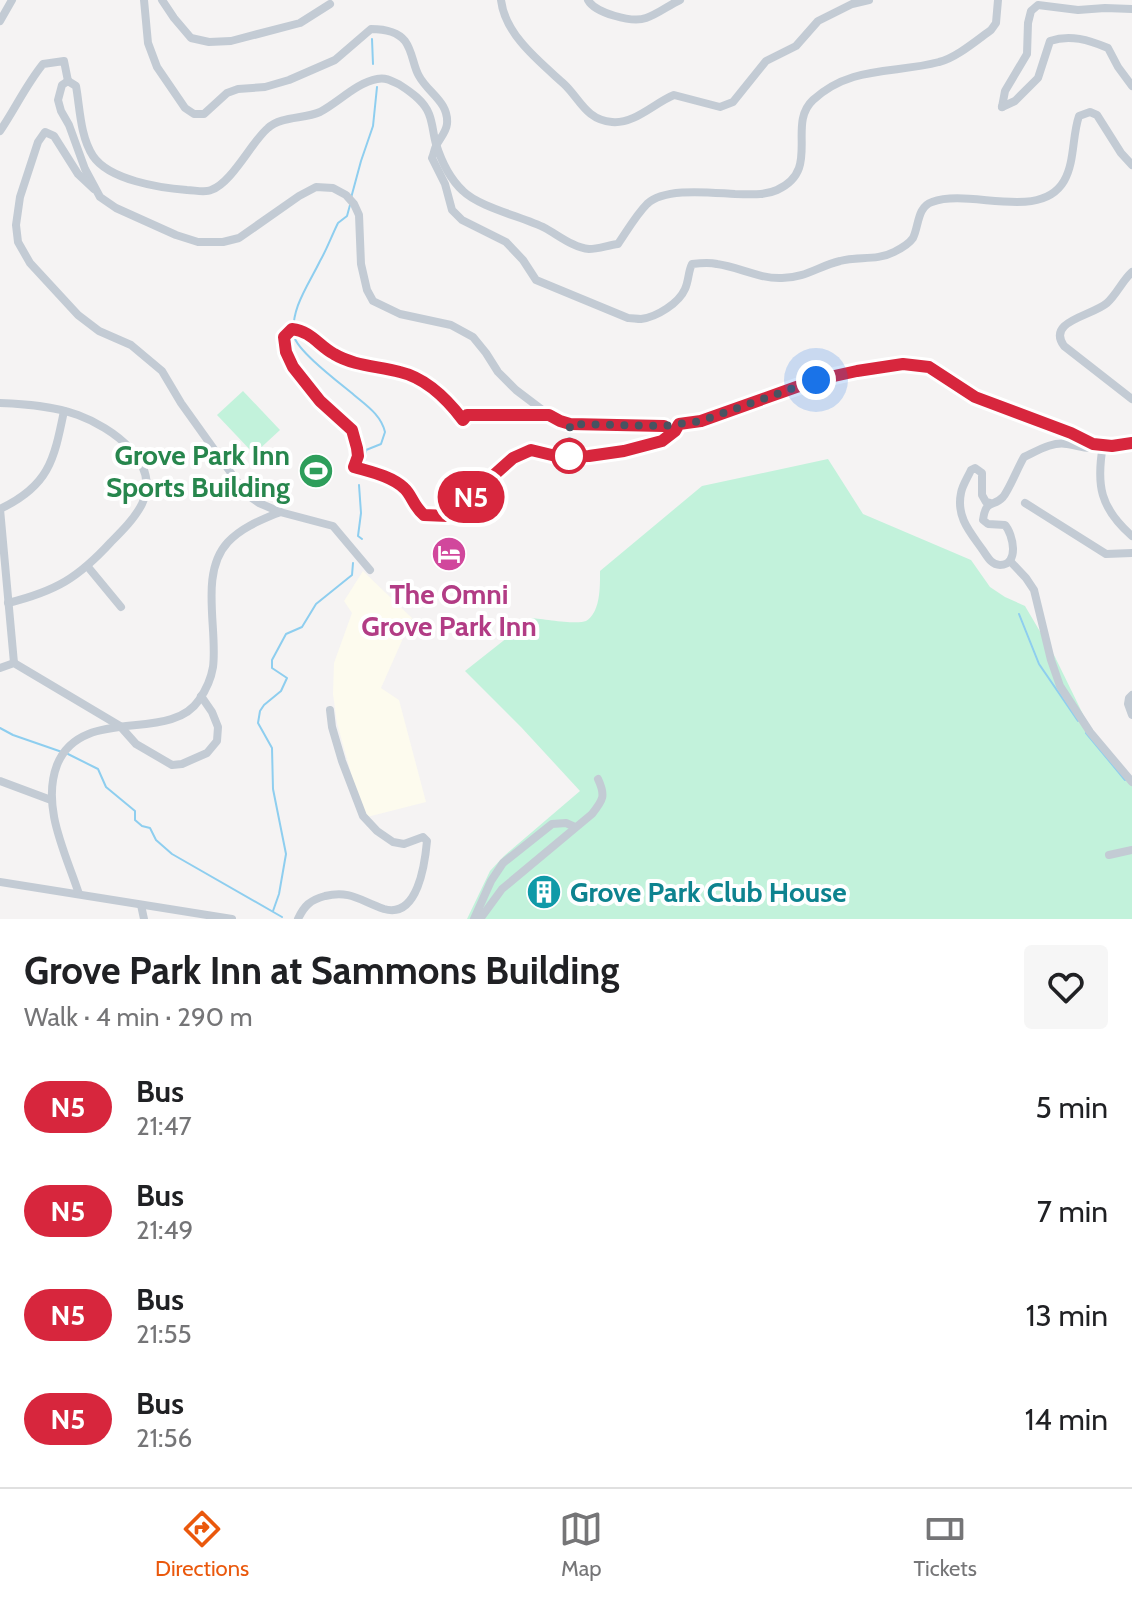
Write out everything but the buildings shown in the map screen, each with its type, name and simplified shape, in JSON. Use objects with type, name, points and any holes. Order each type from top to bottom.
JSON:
[{"type":"street","points":[[0,21],[12,0]]},
{"type":"street","points":[[144,0],[148,43],[157,67],[185,108],[194,114],[204,114],[227,93],[289,80],[335,60],[371,29],[385,29],[397,34],[406,42],[418,75],[440,100],[447,122],[432,158],[445,184],[452,210],[462,220],[506,242],[536,280],[628,318],[642,319],[660,312],[683,294],[692,264],[715,263],[763,277],[801,277],[840,260],[882,257],[893,253],[911,241],[924,206],[931,202],[949,199],[1041,200],[1057,191],[1066,179],[1074,129],[1079,116],[1090,112],[1097,115],[1132,165]]},
{"type":"street","points":[[162,0],[191,38],[209,42],[231,41],[300,23],[330,4]]},
{"type":"street","points":[[501,0],[509,23],[545,68],[573,93],[583,109],[593,116],[614,122],[639,115],[674,95],[720,107],[733,102],[766,61],[796,46],[818,21],[852,4],[869,0]]},
{"type":"street","points":[[588,0],[592,7],[601,12],[640,20],[680,0]]},
{"type":"street","points":[[0,131],[29,81],[43,64],[64,61],[68,81],[76,86],[85,137],[94,157],[125,178],[169,188],[211,191],[248,155],[269,127],[317,113],[359,86],[386,78],[411,92],[429,112],[445,166],[463,192],[588,249],[618,244],[647,203],[662,195],[693,192],[759,195],[779,189],[790,182],[800,167],[804,114],[812,101],[857,75],[925,65],[953,56],[994,27],[999,14],[998,0]]},
{"type":"street","points":[[1132,9],[1078,10],[1038,5],[1031,11],[1028,23],[1027,54],[1005,91],[1002,107],[1015,101],[1038,78],[1050,41],[1061,37],[1108,48],[1132,86]]},
{"type":"street","points":[[68,81],[62,85],[58,100],[85,169],[100,197],[116,208],[176,235],[198,242],[223,242],[239,238],[316,187],[333,188],[346,195],[359,215],[361,264],[373,301],[400,314],[451,325],[473,337],[498,372],[516,390],[560,421],[631,426],[701,421],[816,380],[903,364],[929,367],[975,397],[1098,445]]},
{"type":"street","points":[[97,192],[78,174],[54,136],[45,132],[38,142],[20,197],[16,225],[18,242],[30,263],[78,315],[99,331],[131,345],[162,371],[246,494],[280,512],[333,526],[370,570]]},
{"type":"street","points":[[1132,272],[1110,300],[1095,312],[1075,318],[1062,327],[1059,334],[1064,346],[1132,399]]},
{"type":"street","points":[[0,403],[36,405],[91,420],[120,440],[141,462],[146,485],[142,503],[88,567],[44,592],[8,603]]},
{"type":"street","points":[[14,663],[0,509],[24,495],[45,474],[52,461],[64,411]]},
{"type":"street","points":[[990,503],[982,495],[982,473],[975,468],[971,470],[961,493],[967,531],[990,560],[996,565],[1004,565],[1014,552],[1009,530],[1005,525],[988,524],[983,520],[984,511],[990,503],[1005,496],[1024,457],[1055,444],[1088,449],[1098,445],[1132,443]]},
{"type":"street","points":[[1098,445],[1099,480],[1103,495],[1112,515],[1132,536]]},
{"type":"street","points":[[1025,503],[1106,554],[1132,553]]},
{"type":"street","points":[[79,894],[51,800],[53,778],[64,753],[77,741],[97,731],[162,722],[182,716],[194,707],[210,681],[214,665],[212,583],[219,556],[226,544],[244,529],[280,512]]},
{"type":"street","points":[[1010,561],[1034,590],[1060,686],[1090,732],[1132,782]]},
{"type":"street","points":[[88,567],[121,607]]},
{"type":"street","points":[[14,663],[120,726],[136,744],[172,765],[207,753],[217,741],[218,727],[201,696]]},
{"type":"street","points":[[0,668],[14,663]]},
{"type":"street","points":[[1132,695],[1128,704],[1132,715]]},
{"type":"street","points":[[298,919],[304,905],[340,892],[387,911],[400,909],[411,903],[419,885],[426,851],[427,841],[423,837],[404,844],[393,842],[363,816],[342,761],[330,710]]},
{"type":"street","points":[[477,919],[502,889],[592,814],[603,796],[598,779]]},
{"type":"street","points":[[0,781],[51,800]]},
{"type":"street","points":[[477,919],[491,881],[503,863],[552,824],[566,823],[575,827]]},
{"type":"street","points":[[1109,855],[1132,850]]},
{"type":"street","points":[[0,882],[232,919]]},
{"type":"street","points":[[141,905],[144,919]]},
{"type":"shaded area","points":[[363,571],[412,618],[381,688],[399,700],[426,802],[367,817],[358,798],[337,723],[333,694],[334,663],[352,613],[344,601]]},
{"type":"green space","points":[[243,391],[280,430],[254,454],[217,415]]},
{"type":"green space","points":[[828,459],[863,514],[971,560],[990,587],[1025,606],[1055,657],[1099,747],[1132,786],[1132,919],[467,919],[490,871],[580,791],[465,671],[532,618],[586,621],[597,605],[600,571],[702,486]]},
{"type":"waterway","points":[[372,39],[373,64]]},
{"type":"waterway","points":[[351,198],[373,126],[377,87]]},
{"type":"waterway","points":[[350,205],[347,216],[338,223],[301,297],[295,316],[294,336],[311,358],[380,421],[385,432],[381,444],[366,450],[365,461]]},
{"type":"waterway","points":[[359,485],[361,513],[358,536],[362,539]]},
{"type":"waterway","points":[[273,911],[286,854],[273,789],[272,748],[258,723],[260,711],[281,691],[287,678],[272,668],[272,660],[286,634],[302,627],[316,604],[352,575],[353,563]]},
{"type":"waterway","points":[[1019,614],[1039,664],[1078,721]]},
{"type":"waterway","points":[[0,728],[62,752]]},
{"type":"waterway","points":[[1086,733],[1125,780]]},
{"type":"waterway","points":[[68,754],[98,769],[106,787],[135,811],[135,820],[150,828],[156,840],[172,854],[282,917]]},
{"type":"bus line","name":"N5","points":[[664,426],[570,424],[549,415],[467,415],[463,420],[437,391],[410,375],[346,360],[333,354],[304,331],[292,329],[284,337],[293,367],[320,401],[352,430],[358,456],[354,467],[391,480],[406,490],[415,507],[424,515],[448,516],[513,458],[531,450],[560,457],[624,451],[662,441],[679,424],[701,421],[816,380],[903,364],[929,367],[975,397],[1093,444],[1112,446],[1132,443]]},
{"type":"place","name":"Grove Park Inn Sports Building","points":[[316,471]]},
{"type":"place","name":"The Omni Grove Park Inn","points":[[449,554]]},
{"type":"place","name":"Grove Park Club House","points":[[544,892]]},
{"type":"route","points":[[569,456],[570,424],[664,426],[701,421],[816,380]]}]
